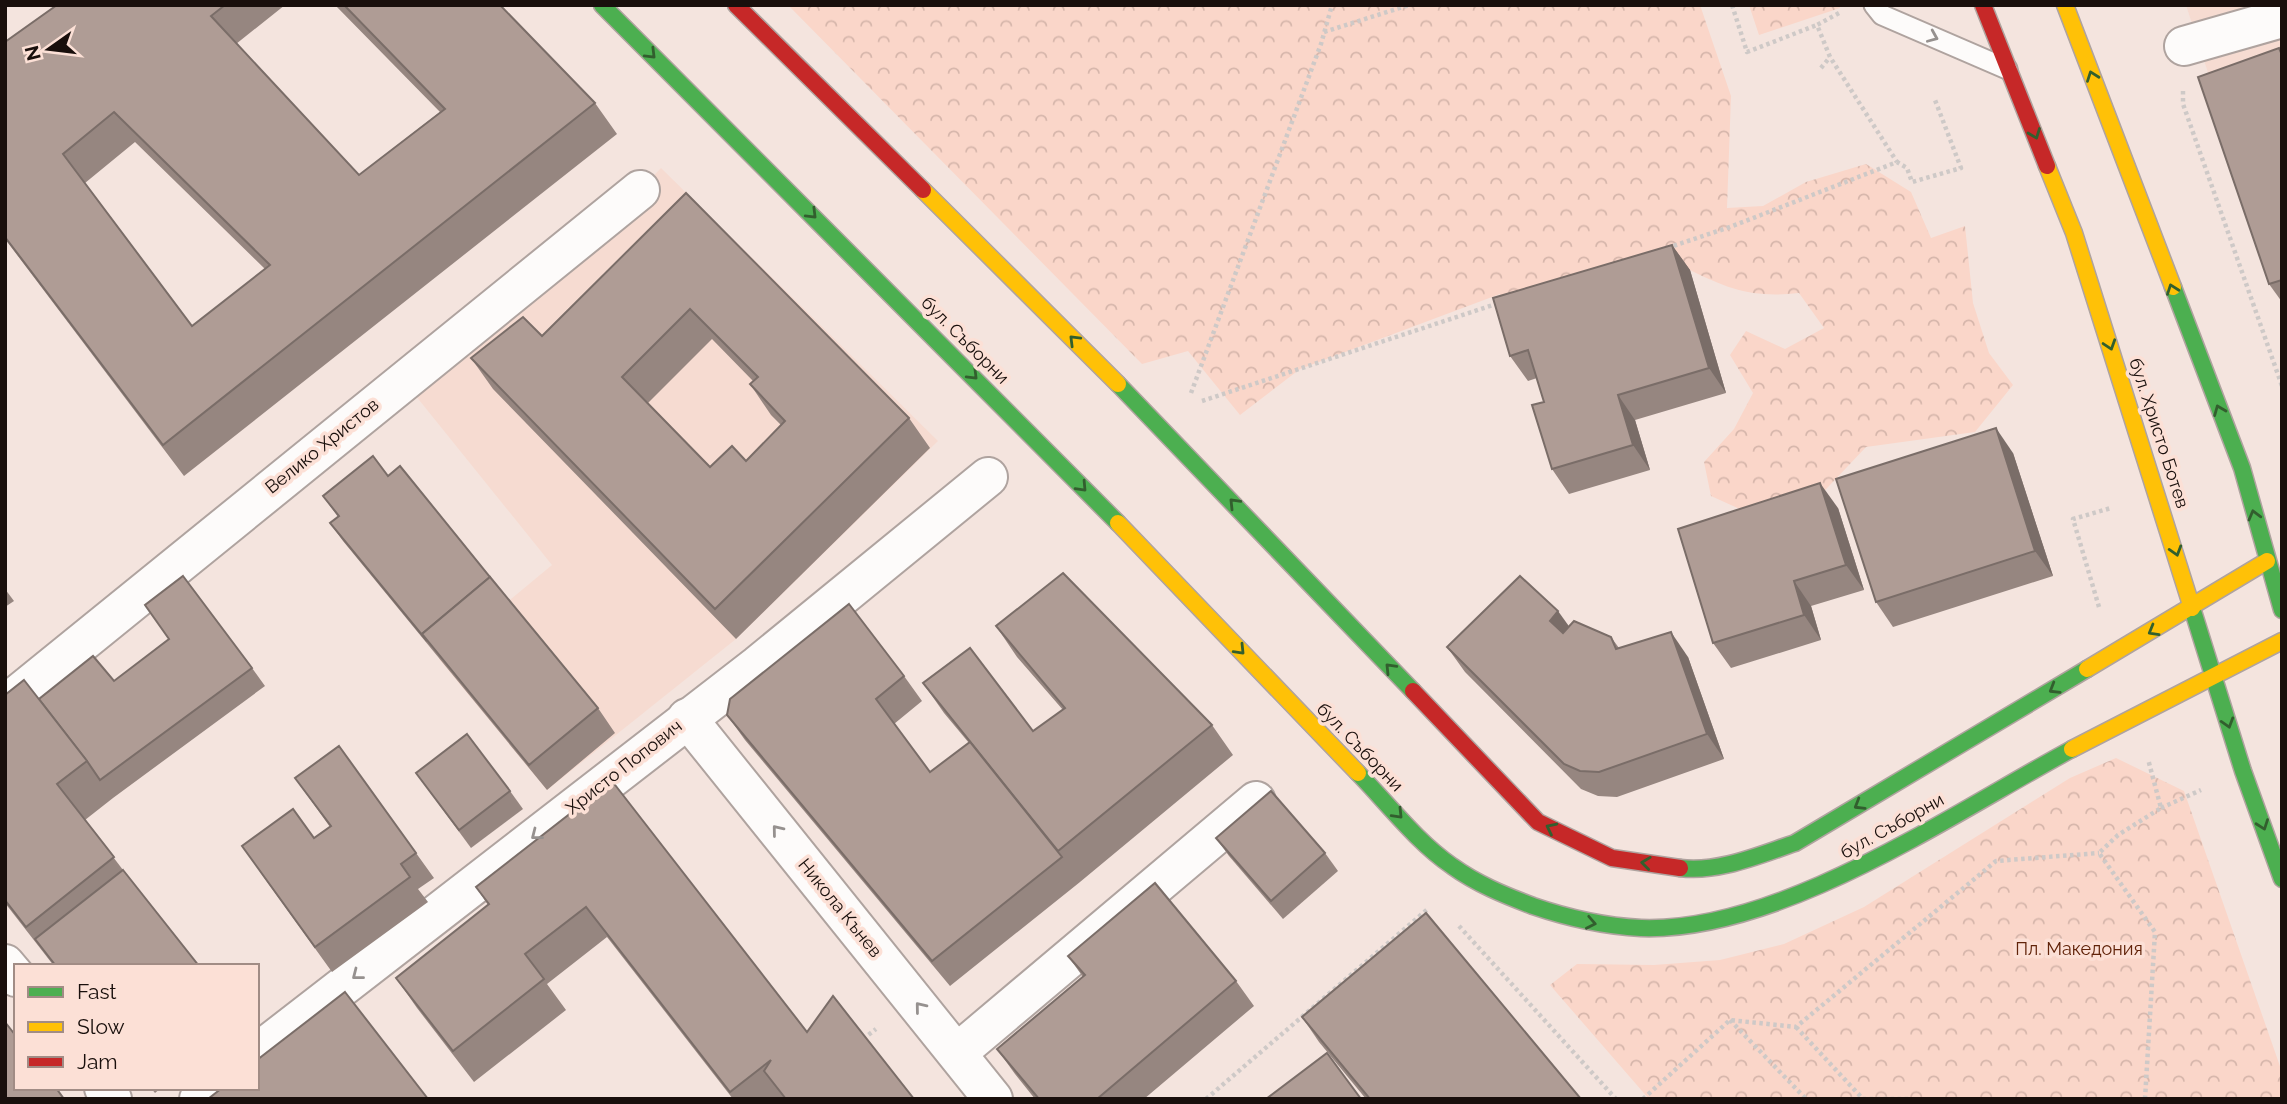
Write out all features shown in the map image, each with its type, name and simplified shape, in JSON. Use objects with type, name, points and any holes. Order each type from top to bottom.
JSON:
[{"type":"street","name":"бул. Съборни","points":[[602,5],[1035,437],[1451,869],[1534,910],[1596,925],[1658,929],[1753,912],[1845,874],[2133,715],[2282,641]]},
{"type":"street","name":"бул. Съборни","points":[[736,5],[1160,425],[1538,822],[1612,858],[1696,870],[1743,860],[1796,843],[2193,608],[2274,557]]},
{"type":"street","name":"бул. Христо Ботев","points":[[1983,5],[2074,233],[2213,676],[2282,879]]},
{"type":"street","points":[[2065,5],[2274,557],[2282,610]]},
{"type":"street","points":[[2184,46],[2282,18]]},
{"type":"street","name":"Велико Христов","points":[[5,705],[640,190]]},
{"type":"street","name":"Христо Попович","points":[[259,1051],[687,718],[758,666],[988,477]]},
{"type":"street","name":"Никола Кънев","points":[[687,718],[993,1099]]},
{"type":"street","points":[[957,1053],[1256,801]]},
{"type":"lane","points":[[1874,5],[1882,15],[2011,70]]},
{"type":"path","points":[[1186,406],[1332,5]]},
{"type":"path","points":[[1324,32],[1409,5]]},
{"type":"path","points":[[1732,5],[1747,52],[1817,25],[1851,6]]},
{"type":"path","points":[[1817,25],[1830,57],[1897,163],[1907,168],[1912,182],[1961,169],[1935,100]]},
{"type":"path","points":[[2184,46],[2183,104],[2282,386]]},
{"type":"path","points":[[1821,68],[1830,57]]},
{"type":"path","points":[[1664,249],[1730,227],[1897,163]]},
{"type":"path","points":[[1160,425],[1186,406],[1505,301]]},
{"type":"path","points":[[2113,654],[2073,519],[2158,494]]},
{"type":"path","points":[[1796,1027],[1996,861],[2099,853],[2118,835],[2161,808],[2133,715]]},
{"type":"path","points":[[2099,853],[2155,932],[2145,1099]]},
{"type":"path","points":[[1206,1099],[1436,902]]},
{"type":"path","points":[[1455,922],[1616,1099]]},
{"type":"path","points":[[1730,1020],[1807,1099]]},
{"type":"path","points":[[1643,1099],[1730,1020],[1796,1027],[1863,1099],[1911,1099]]},
{"type":"shaded area","points":[[2186,5],[2282,5],[2282,67],[2213,88]]},
{"type":"shaded area","points":[[661,168],[938,441],[736,639],[547,790],[439,659],[552,565],[403,380],[640,190]]},
{"type":"green space","points":[[788,5],[1700,5],[1731,96],[1727,208],[1763,206],[1806,182],[1866,164],[1911,192],[1931,238],[1965,226],[1973,303],[1989,353],[2013,385],[1975,432],[1866,447],[1811,505],[1753,515],[1711,496],[1704,462],[1734,429],[1753,393],[1730,355],[1746,331],[1785,349],[1824,328],[1799,293],[1743,291],[1690,270],[1511,323],[1500,294],[1300,369],[1240,415],[1188,351],[1142,364]]},
{"type":"green space","points":[[1749,5],[1839,5],[1840,8],[1759,35]]},
{"type":"green space","name":"Пл. Македония","points":[[2116,758],[2184,791],[2282,1072],[2282,1099],[1649,1099],[1550,985],[1577,964],[1654,965],[1720,960],[1784,944],[1864,907],[2070,778]]},
{"type":"building","points":[[57,5],[225,5],[211,16],[359,175],[445,109],[344,5],[500,5],[595,103],[163,445],[5,237],[5,42]],"holes":[[[114,112],[270,265],[192,326],[63,154]]]},
{"type":"building","points":[[2279,48],[2282,55],[2282,280],[2269,284],[2198,77]]},
{"type":"building","points":[[686,193],[909,418],[715,609],[471,358],[523,317],[542,336]],"holes":[[[690,309],[758,377],[750,384],[785,421],[746,461],[732,446],[710,467],[622,377]]]},
{"type":"building","points":[[1672,245],[1709,368],[1618,395],[1633,445],[1552,469],[1532,405],[1544,402],[1528,350],[1510,356],[1493,298]]},
{"type":"building","points":[[1996,428],[2035,551],[1876,602],[1836,479]]},
{"type":"building","points":[[373,456],[388,476],[400,466],[490,577],[422,634],[427,641],[330,523],[339,516],[323,496]]},
{"type":"building","points":[[1820,483],[1846,565],[1794,581],[1804,615],[1713,643],[1678,529]]},
{"type":"building","points":[[1063,573],[1212,725],[1058,851],[923,683],[970,648],[1033,731],[1065,708],[996,626]]},
{"type":"building","points":[[183,576],[252,668],[100,780],[39,699],[93,656],[114,681],[169,639],[145,605]]},
{"type":"building","points":[[1520,576],[1558,611],[1550,621],[1563,633],[1574,621],[1611,637],[1616,649],[1671,632],[1707,734],[1599,772],[1580,771],[1564,764],[1447,647]]},
{"type":"building","points":[[490,577],[598,708],[529,765],[422,634]]},
{"type":"building","points":[[849,604],[904,676],[876,699],[930,772],[970,742],[1062,857],[932,961],[727,715],[730,699]]},
{"type":"building","points":[[24,680],[87,761],[57,784],[114,857],[26,927],[5,900],[5,695]]},
{"type":"building","points":[[467,734],[510,791],[459,830],[416,773]]},
{"type":"building","points":[[339,746],[416,853],[401,864],[410,877],[315,947],[242,846],[293,809],[314,838],[331,826],[295,778]]},
{"type":"building","points":[[612,781],[807,1032],[833,996],[914,1099],[786,1099],[764,1071],[771,1060],[730,1092],[586,907],[525,954],[544,979],[453,1051],[396,978],[489,904],[476,887]]},
{"type":"building","points":[[1271,791],[1325,853],[1271,901],[1216,838]]},
{"type":"building","points":[[123,870],[197,964],[54,964],[35,939]]},
{"type":"building","points":[[1155,883],[1236,981],[1097,1099],[1039,1099],[997,1049],[1085,975],[1068,956]]},
{"type":"building","points":[[1426,913],[1581,1099],[1370,1099],[1302,1017]]},
{"type":"building","points":[[345,992],[428,1099],[208,1099],[219,1090],[259,1090],[259,1058]]},
{"type":"building","points":[[5,1022],[14,1033],[14,1090],[57,1090],[64,1099],[5,1099]]},
{"type":"building","points":[[1327,1053],[1361,1099],[1266,1099]]},
{"type":"traffic: fast","points":[[602,5],[1118,523]]},
{"type":"traffic: fast","points":[[2173,287],[2242,468],[2282,610]]},
{"type":"traffic: fast","points":[[1118,384],[1413,691]]},
{"type":"traffic: fast","points":[[2192,608],[2243,771],[2282,879]]},
{"type":"traffic: fast","points":[[1680,868],[1724,865],[1795,843],[2087,669]]},
{"type":"traffic: fast","points":[[1358,773],[1427,846],[1452,866],[1491,889],[1559,914],[1599,923],[1641,928],[1695,924],[1750,911],[1807,890],[1920,835],[2072,749]]},
{"type":"traffic: slow","points":[[2065,5],[2173,287]]},
{"type":"traffic: slow","points":[[2047,166],[2074,233],[2192,608]]},
{"type":"traffic: slow","points":[[923,190],[1118,384]]},
{"type":"traffic: slow","points":[[1118,523],[1358,773]]},
{"type":"traffic: slow","points":[[2087,669],[2267,561]]},
{"type":"traffic: slow","points":[[2072,749],[2282,641]]},
{"type":"traffic: jam","points":[[736,5],[923,190]]},
{"type":"traffic: jam","points":[[1983,5],[2047,166]]},
{"type":"traffic: jam","points":[[1413,691],[1538,822],[1612,858],[1680,868]]}]
